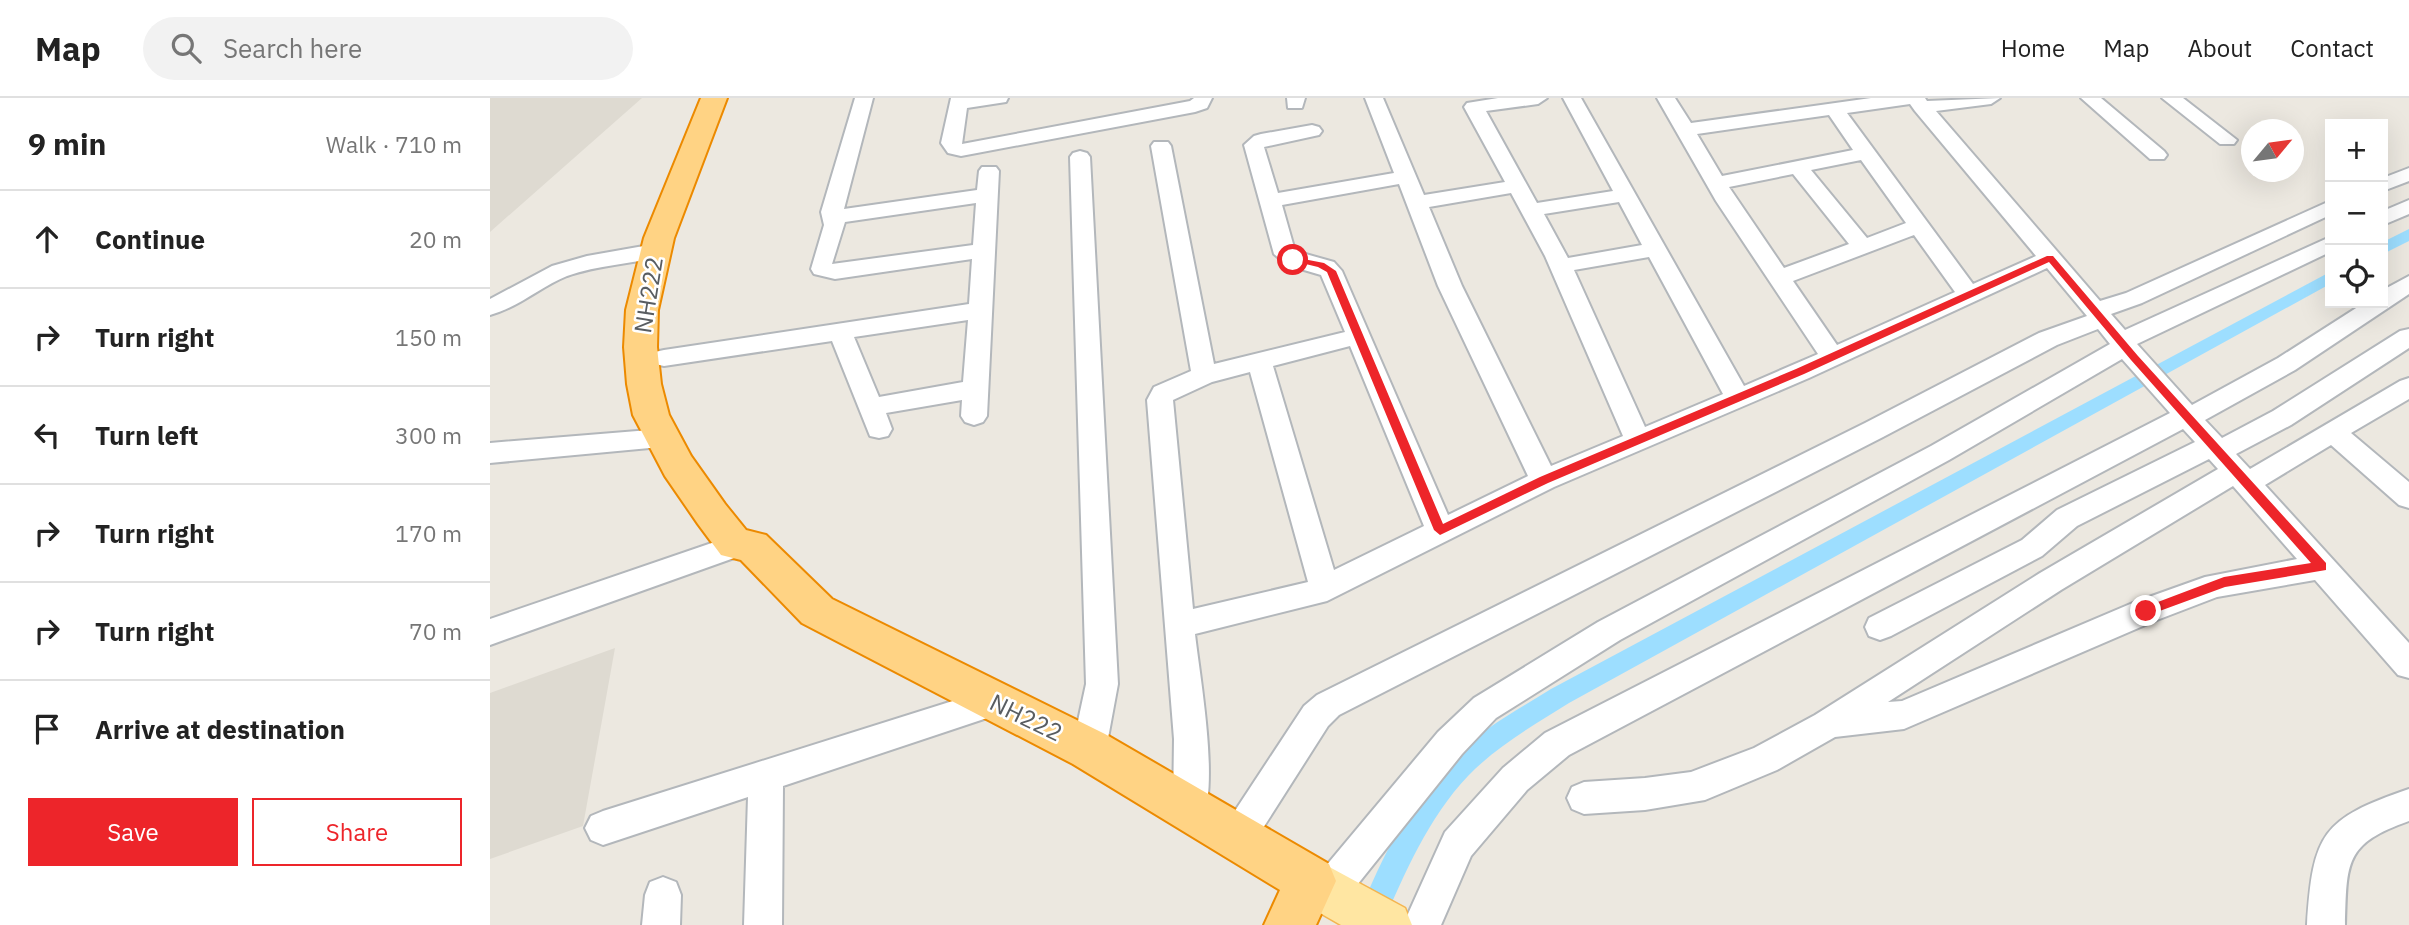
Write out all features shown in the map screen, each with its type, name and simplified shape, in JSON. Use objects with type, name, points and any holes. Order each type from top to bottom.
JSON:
[{"type":"highway","name":"NH222","points":[[714,98],[655,251],[642,320],[640,363],[649,412],[662,439],[709,511],[817,611],[1089,749],[1328,892]]},
{"type":"highway","name":"NH222","points":[[726,98],[674,247],[663,314],[664,358],[671,403],[678,421],[706,470],[751,527],[745,546]]},
{"type":"highway","points":[[1290,925],[1328,892]]},
{"type":"main road","points":[[1328,892],[1388,925]]},
{"type":"street","points":[[864,98],[832,217],[834,229],[821,265],[825,272],[986,250]]},
{"type":"street","points":[[999,98],[959,101],[951,143],[955,149],[1195,106],[1200,104],[1203,98]]},
{"type":"street","points":[[1374,98],[1450,286],[1544,480]]},
{"type":"street","points":[[1538,98],[1474,107],[1560,266],[1638,440]]},
{"type":"street","points":[[1572,98],[1738,398]]},
{"type":"street","points":[[1666,98],[1683,130],[1777,279],[1832,357]]},
{"type":"street","points":[[1683,130],[1835,109],[1916,101],[1991,98]]},
{"type":"street","points":[[2090,98],[2157,155]]},
{"type":"street","points":[[2171,98],[2227,140]]},
{"type":"street","points":[[1916,101],[2127,349],[2409,665]]},
{"type":"street","points":[[1835,109],[1969,295]]},
{"type":"street","points":[[1312,131],[1266,139],[1254,145],[1285,254],[1293,260],[1320,265],[1331,271],[1440,530]]},
{"type":"street","points":[[1161,146],[1204,375]]},
{"type":"street","points":[[1716,183],[1867,153]]},
{"type":"street","points":[[1080,157],[1102,684],[1089,749]]},
{"type":"street","points":[[1798,167],[1863,247]]},
{"type":"street","points":[[974,416],[989,171]]},
{"type":"street","points":[[2388,183],[2409,174]]},
{"type":"street","points":[[1269,201],[1406,177]]},
{"type":"street","points":[[1417,203],[1517,186]]},
{"type":"street","points":[[832,217],[988,195]]},
{"type":"street","points":[[1531,210],[1625,195]]},
{"type":"street","points":[[2388,216],[2409,206]]},
{"type":"street","points":[[1237,838],[1316,716],[1328,705],[1874,430],[2048,339],[2325,209]]},
{"type":"street","points":[[1777,279],[1920,226]]},
{"type":"street","points":[[1328,892],[1450,743],[1485,708],[1609,631],[1894,479],[2127,349],[2328,245]]},
{"type":"street","points":[[1560,266],[1656,249]]},
{"type":"street","points":[[490,307],[510,300],[540,279],[557,272],[655,251]]},
{"type":"street","points":[[1179,625],[1316,592],[1544,480],[1832,357],[2050,258]]},
{"type":"street","points":[[2388,297],[2409,283]]},
{"type":"street","points":[[1422,925],[1458,844],[1515,779],[1557,744],[2182,409],[2256,384],[2315,348],[2372,308]]},
{"type":"street","points":[[664,358],[982,310]]},
{"type":"street","points":[[840,331],[874,418],[976,388]]},
{"type":"street","points":[[1190,809],[1191,738],[1160,400],[1163,393],[1170,388],[1204,375],[1359,337]]},
{"type":"street","points":[[1584,798],[1665,792],[1704,784],[1733,774],[1828,723],[2118,538],[2229,462],[2293,411],[2409,337]]},
{"type":"street","points":[[1259,362],[1324,587]]},
{"type":"street","points":[[1880,627],[2032,548],[2067,518],[2229,462],[2334,433],[2407,391]]},
{"type":"street","points":[[2334,433],[2409,498]]},
{"type":"street","points":[[490,453],[662,439]]},
{"type":"street","points":[[490,632],[745,546]]},
{"type":"street","points":[[1828,723],[1904,715],[2146,611],[2215,585],[2321,567]]},
{"type":"street","points":[[603,828],[994,702]]},
{"type":"street","points":[[763,925],[766,775]]},
{"type":"street","points":[[2326,925],[2328,876],[2339,842],[2354,827],[2376,815],[2409,805]]},
{"type":"shaded area","points":[[490,98],[642,98],[490,232]]},
{"type":"shaded area","points":[[615,648],[583,826],[490,859],[490,693]]},
{"type":"waterway","points":[[2388,246],[2409,234]]},
{"type":"waterway","points":[[1368,925],[1414,830],[1443,787],[1479,750],[1509,729],[1560,696],[2325,280]]},
{"type":"route","points":[[1293,260],[1327,267],[1331,271],[1440,530],[1544,480],[1800,372],[2050,258],[2321,567],[2224,582],[2146,611]]}]
